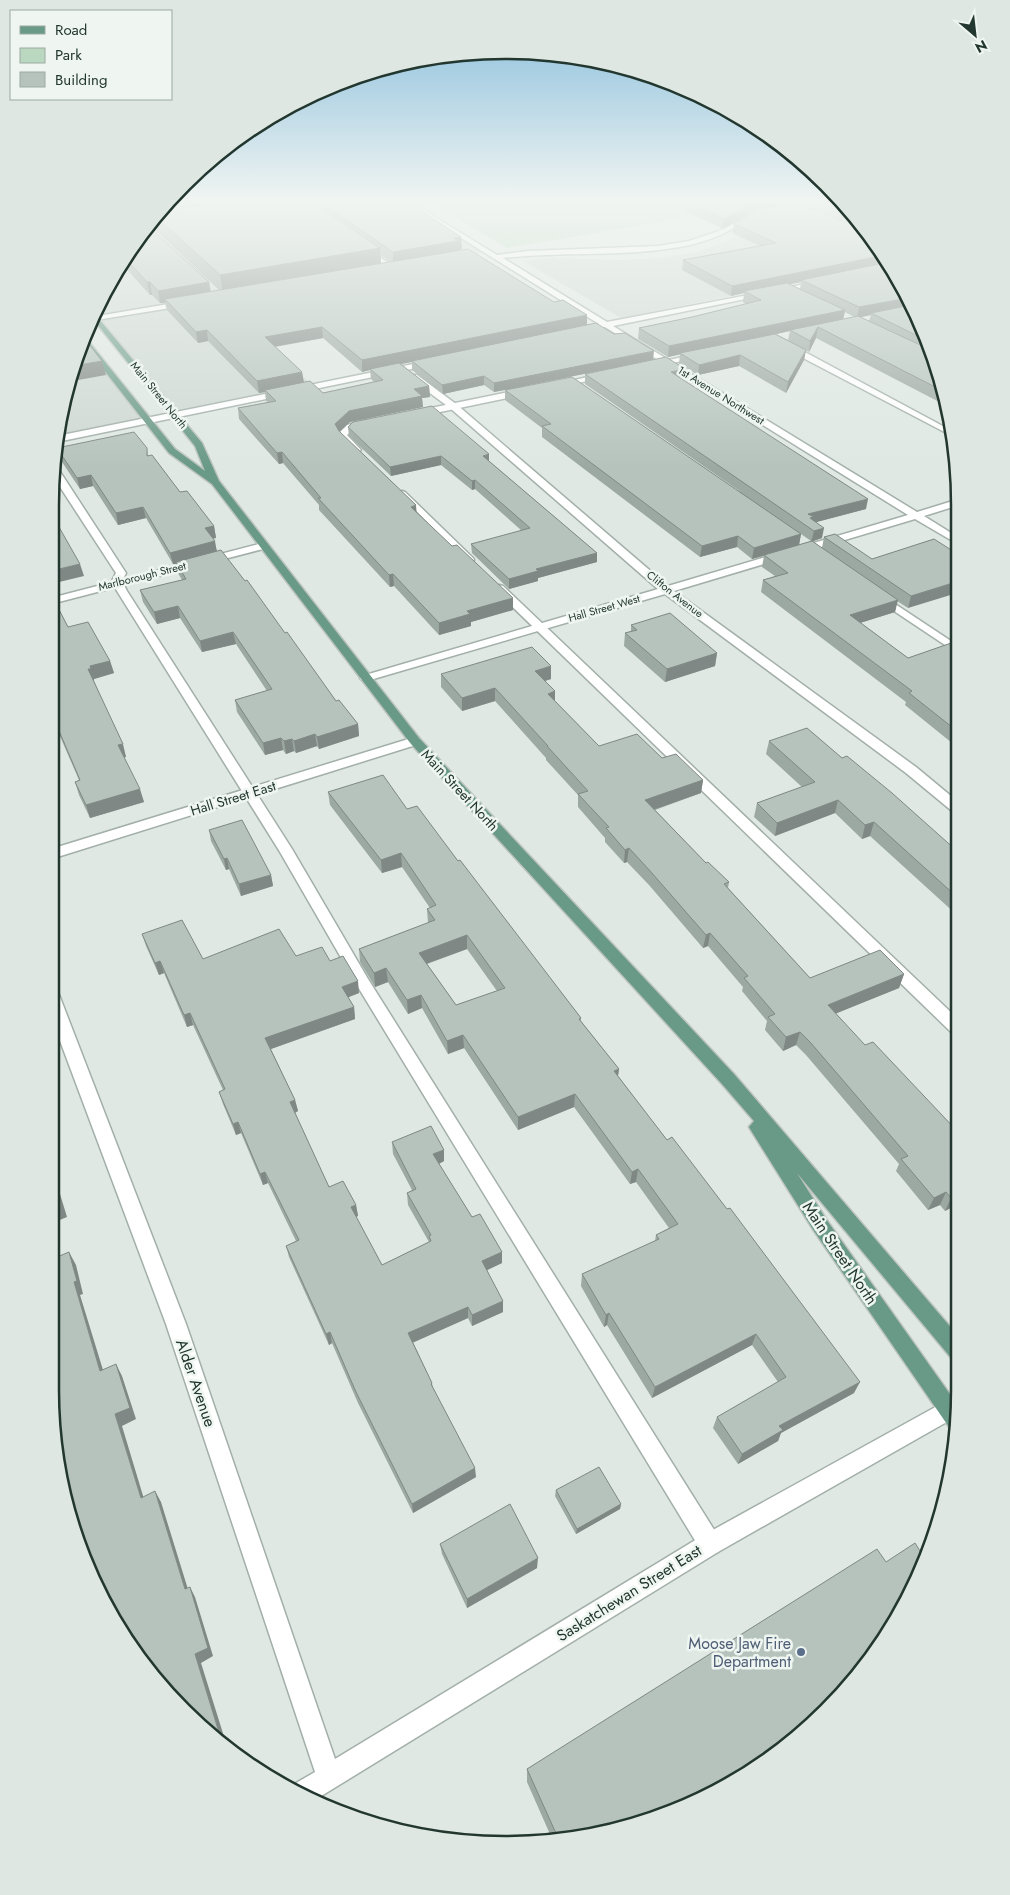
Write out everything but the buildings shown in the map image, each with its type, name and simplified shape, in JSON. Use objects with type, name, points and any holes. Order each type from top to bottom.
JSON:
[{"type":"main road","name":"Main Street North","points":[[98,323],[177,416],[199,445],[215,482],[415,741],[728,1079],[951,1343]]},
{"type":"main road","name":"Main Street North","points":[[89,344],[172,451],[215,482]]},
{"type":"main road","name":"Main Street North","points":[[728,1079],[820,1225],[951,1404]]},
{"type":"street","name":"1st Avenue Northwest","points":[[553,291],[951,537]]},
{"type":"street","points":[[567,333],[769,291]]},
{"type":"street","points":[[792,291],[803,297]]},
{"type":"street","points":[[101,316],[190,302]]},
{"type":"street","points":[[793,336],[776,339],[945,431]]},
{"type":"street","points":[[638,368],[712,352]]},
{"type":"street","points":[[64,438],[177,416],[441,360]]},
{"type":"street","name":"Clifton Avenue","points":[[402,368],[453,406],[666,590],[911,770],[951,803]]},
{"type":"street","points":[[406,416],[540,389],[577,385],[620,372]]},
{"type":"street","points":[[365,459],[344,439],[342,434],[350,427],[378,421]]},
{"type":"street","points":[[60,479],[121,573],[117,582],[287,852],[363,983],[710,1544]]},
{"type":"street","points":[[393,486],[476,566]]},
{"type":"street","name":"Hall Street West","points":[[366,678],[810,548],[951,504]]},
{"type":"street","name":"Marlborough Street","points":[[59,598],[264,546]]},
{"type":"street","points":[[490,580],[951,1022]]},
{"type":"street","points":[[875,594],[951,646]]},
{"type":"street","name":"Hall Street East","points":[[59,851],[415,741]]},
{"type":"street","name":"Alder Avenue","points":[[59,1016],[176,1324],[328,1778]]},
{"type":"street","name":"Saskatchewan Street East","points":[[308,1790],[710,1544],[950,1415]]},
{"type":"shaded area","points":[[114,291],[253,291],[218,298],[313,386],[177,416],[99,322]]},
{"type":"shaded area","points":[[575,291],[753,291],[621,318]]},
{"type":"shaded area","points":[[89,345],[147,421],[64,438],[74,390]]},
{"type":"place","name":"Moose Jaw Fire Department","points":[[801,1652]]}]
